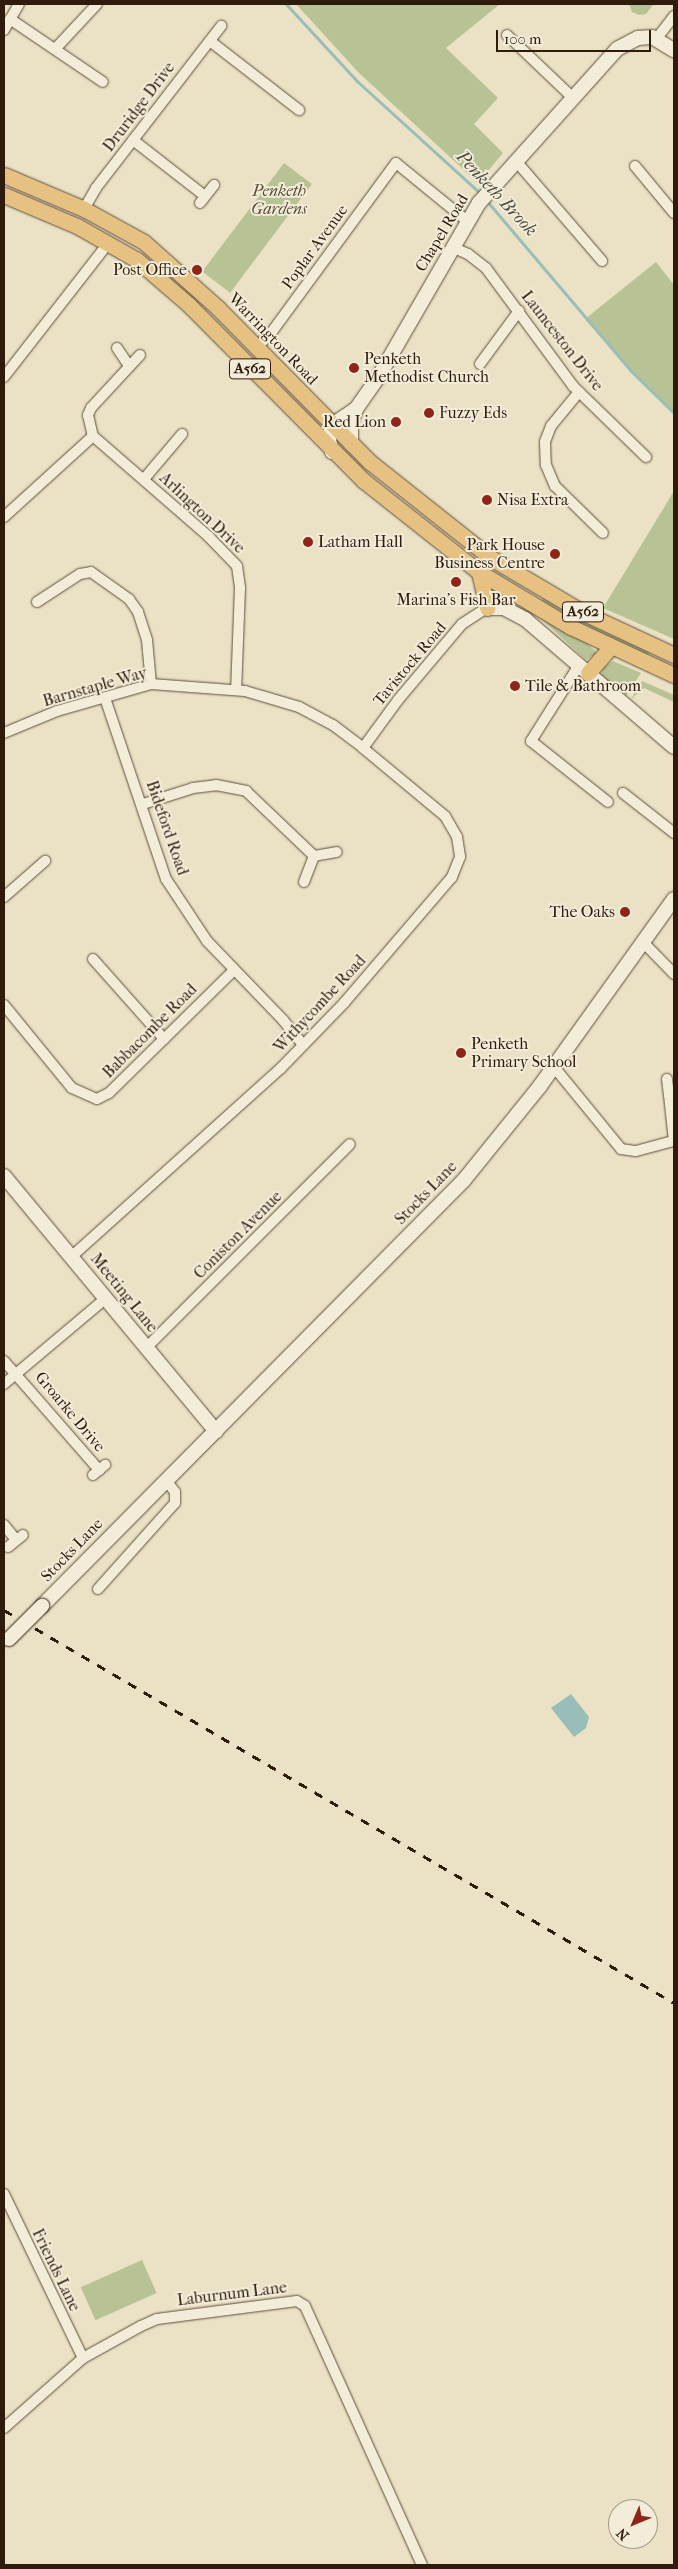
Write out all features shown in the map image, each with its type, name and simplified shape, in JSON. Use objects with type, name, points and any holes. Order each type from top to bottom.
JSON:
[{"type":"main road","name":"Warrington Road","points":[[4,175],[84,209],[144,242],[174,266],[351,444],[422,506],[496,560],[584,613],[674,655]]},
{"type":"main road","name":"A562","points":[[4,195],[108,242],[137,260],[190,305],[332,452],[410,520],[479,572],[611,647],[674,676]]},
{"type":"main road","points":[[479,572],[487,608]]},
{"type":"main road","points":[[584,669],[611,647]]},
{"type":"street","points":[[4,30],[19,4]]},
{"type":"street","points":[[56,48],[97,4]]},
{"type":"street","points":[[674,16],[657,38],[674,50]]},
{"type":"street","points":[[10,19],[56,48],[103,82]]},
{"type":"street","name":"Druridge Drive","points":[[84,209],[96,188],[221,26]]},
{"type":"street","points":[[507,35],[572,97]]},
{"type":"street","name":"Chapel Road","points":[[351,444],[351,423],[356,409],[379,376],[466,221],[572,97],[617,49],[638,38],[657,38]]},
{"type":"street","points":[[210,40],[299,110]]},
{"type":"street","points":[[133,140],[203,200],[214,185]]},
{"type":"street","points":[[516,161],[602,261]]},
{"type":"street","name":"Poplar Avenue","points":[[256,348],[271,333],[396,163],[466,221]]},
{"type":"street","points":[[635,166],[674,213]]},
{"type":"street","points":[[4,376],[108,242]]},
{"type":"street","name":"Launceston Drive","points":[[452,248],[468,254],[486,268],[578,392],[646,457]]},
{"type":"street","points":[[480,364],[519,311]]},
{"type":"street","points":[[117,348],[130,366]]},
{"type":"street","points":[[4,517],[93,436],[88,415],[91,408],[140,355]]},
{"type":"street","points":[[578,392],[550,426],[544,457],[555,486],[603,533]]},
{"type":"street","name":"Chapel Road","points":[[332,425],[356,409]]},
{"type":"street","points":[[332,425],[329,440],[332,452]]},
{"type":"street","name":"Arlington Drive","points":[[144,479],[182,434]]},
{"type":"street","name":"Arlington Drive","points":[[93,436],[209,536],[239,571],[236,690]]},
{"type":"street","points":[[37,602],[80,574],[91,572],[129,599],[138,612],[147,640],[151,684]]},
{"type":"street","points":[[487,608],[504,608],[525,619],[674,747]]},
{"type":"street","name":"Tavistock Road","points":[[364,748],[398,700],[462,624],[487,608]]},
{"type":"street","points":[[584,669],[531,741],[608,802]]},
{"type":"street","name":"Barnstaple Way","points":[[4,733],[57,711],[151,684],[236,690],[299,707],[333,725],[364,748]]},
{"type":"street","name":"Bideford Road","points":[[104,698],[143,804],[166,879],[202,934],[233,971],[283,1020],[302,1045]]},
{"type":"street","name":"Withycombe Road","points":[[72,1256],[282,1068],[344,1003],[452,876],[460,857],[457,837],[445,816],[364,748]]},
{"type":"street","points":[[143,804],[193,788],[216,785],[246,791],[314,856]]},
{"type":"street","points":[[623,793],[674,833]]},
{"type":"street","points":[[314,856],[337,852]]},
{"type":"street","points":[[304,882],[314,856]]},
{"type":"street","points":[[4,897],[45,861]]},
{"type":"street","name":"Stocks Lane","points":[[7,1642],[464,1180],[554,1067],[674,899]]},
{"type":"street","points":[[643,942],[674,974]]},
{"type":"street","points":[[93,959],[164,1039]]},
{"type":"street","name":"Babbacombe Road","points":[[4,1005],[72,1088],[97,1100],[109,1093],[233,971]]},
{"type":"street","points":[[554,1067],[621,1149],[636,1151],[674,1141],[672,1094],[667,1079]]},
{"type":"street","name":"Coniston Avenue","points":[[146,1348],[350,1144]]},
{"type":"street","name":"Meeting Lane","points":[[4,1176],[216,1431]]},
{"type":"street","points":[[4,1384],[106,1298]]},
{"type":"street","name":"Groarke Drive","points":[[4,1360],[99,1470]]},
{"type":"street","points":[[98,1593],[175,1502],[175,1492],[166,1480]]},
{"type":"street","points":[[4,1525],[16,1541]]},
{"type":"street","name":"Friends Lane","points":[[4,2194],[83,2358]]},
{"type":"street","name":"Laburnum Lane","points":[[4,2428],[83,2358],[157,2319],[297,2301],[305,2306],[422,2565]]},
{"type":"green space","points":[[296,4],[500,4],[446,48],[498,98],[474,124],[503,153],[478,183],[358,72]]},
{"type":"green space","points":[[629,4],[653,5],[646,14],[639,15],[632,12]]},
{"type":"green space","name":"Penketh Gardens","points":[[284,163],[312,184],[230,293],[202,272]]},
{"type":"green space","points":[[656,262],[674,285],[674,413],[630,370],[585,319]]},
{"type":"green space","points":[[674,491],[674,639],[603,608]]},
{"type":"green space","points":[[544,597],[650,651],[647,657],[541,603]]},
{"type":"green space","points":[[536,614],[586,642],[597,653],[586,660]]},
{"type":"green space","points":[[613,661],[641,673],[626,696],[602,675],[602,668]]},
{"type":"green space","points":[[642,681],[674,695],[674,702],[644,688],[631,699]]},
{"type":"green space","points":[[142,2260],[157,2293],[95,2320],[81,2287]]},
{"type":"water","points":[[571,1694],[589,1717],[586,1728],[574,1737],[551,1708]]},
{"type":"waterway","name":"Penketh Brook","points":[[286,4],[358,82],[482,195]]},
{"type":"waterway","name":"Penketh Brook","points":[[486,200],[630,370],[674,413]]},
{"type":"railway","points":[[4,1610],[674,2003]]},
{"type":"place","name":"Post Office","points":[[197,270]]},
{"type":"place","name":"Penketh Methodist Church","points":[[354,368]]},
{"type":"place","name":"Fuzzy Eds","points":[[429,413]]},
{"type":"place","name":"Red Lion","points":[[396,422]]},
{"type":"place","name":"Nisa Extra","points":[[487,500]]},
{"type":"place","name":"Latham Hall","points":[[308,542]]},
{"type":"place","name":"Park House Business Centre","points":[[555,554]]},
{"type":"place","name":"Marina's Fish Bar","points":[[456,582]]},
{"type":"place","name":"Tile & Bathroom","points":[[515,686]]},
{"type":"place","name":"The Oaks","points":[[625,912]]},
{"type":"place","name":"Penketh Primary School","points":[[461,1053]]}]
